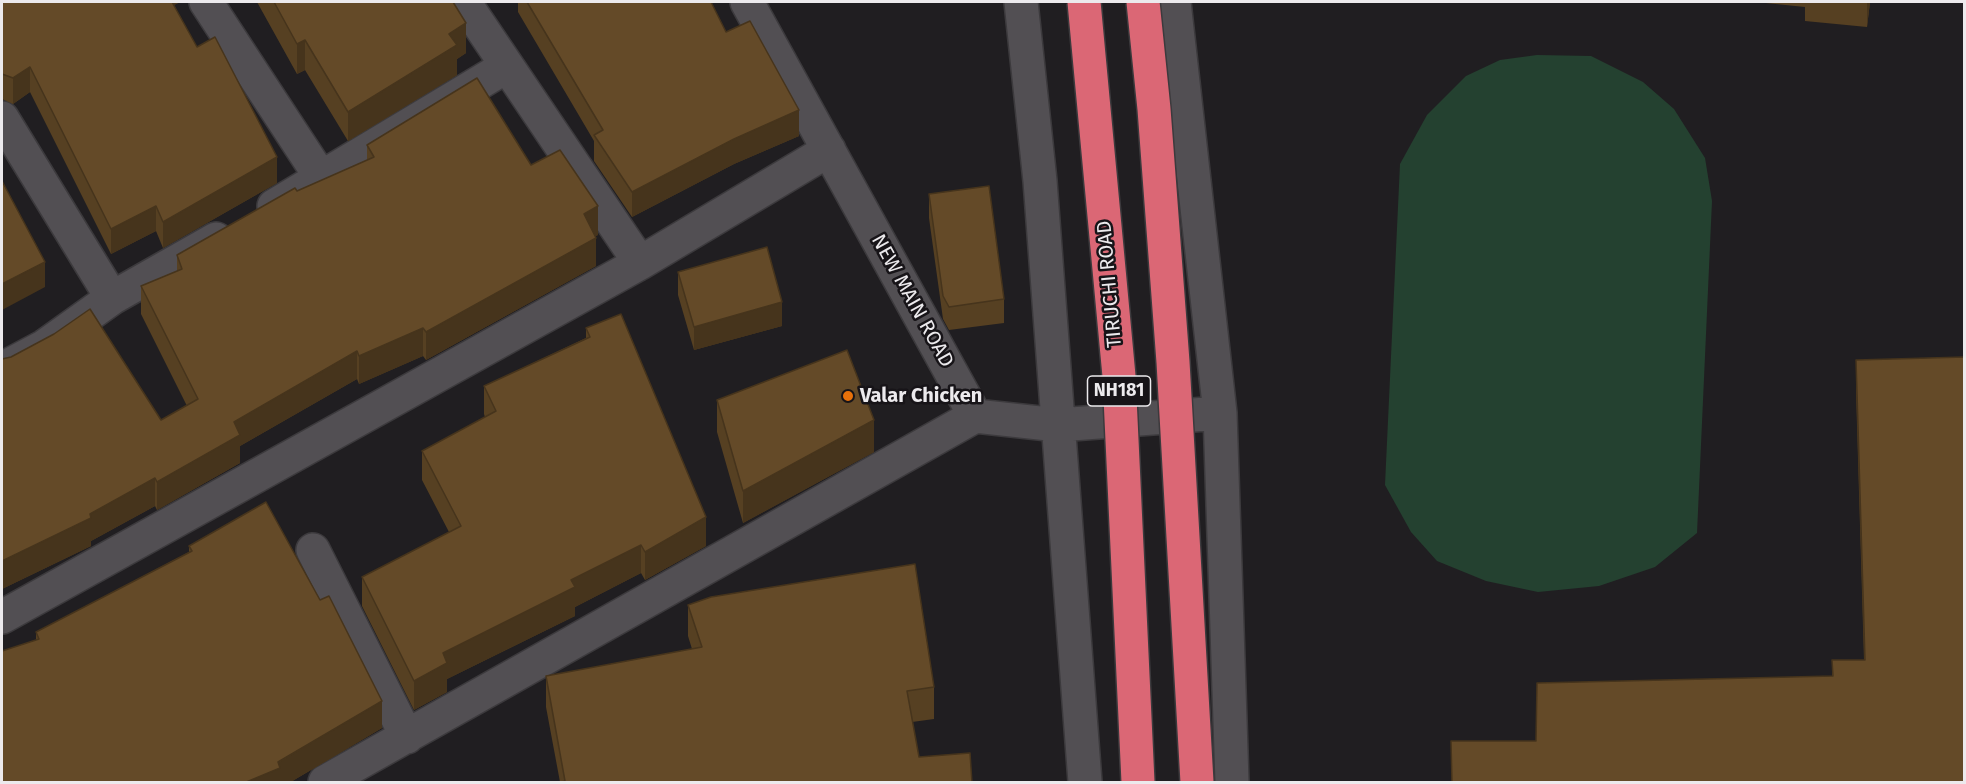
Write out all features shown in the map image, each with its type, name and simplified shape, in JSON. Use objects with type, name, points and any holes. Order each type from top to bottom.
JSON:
[{"type":"highway","name":"TIRUCHI ROAD","points":[[1084,2],[1119,376],[1138,783]]},
{"type":"highway","name":"NH181","points":[[1143,2],[1154,109],[1173,362],[1197,783]]},
{"type":"street","points":[[206,2],[322,179]]},
{"type":"street","points":[[464,2],[640,263]]},
{"type":"street","name":"NEW MAIN ROAD","points":[[747,2],[975,416]]},
{"type":"street","points":[[1021,2],[1040,181],[1085,783]]},
{"type":"street","points":[[1174,2],[1220,413],[1232,783]]},
{"type":"street","points":[[2,369],[45,346],[112,298],[322,179],[507,66]]},
{"type":"street","points":[[2,118],[112,298]]},
{"type":"street","points":[[2,617],[640,263],[829,150]]},
{"type":"street","points":[[325,783],[975,416],[1058,425],[1220,413]]},
{"type":"street","points":[[314,550],[406,737]]},
{"type":"green space","points":[[1537,55],[1591,56],[1643,82],[1674,109],[1705,158],[1712,201],[1697,533],[1655,567],[1599,586],[1538,592],[1486,581],[1437,561],[1411,532],[1385,485],[1400,164],[1427,115],[1466,76],[1500,60]]},
{"type":"building","points":[[2,2],[172,2],[197,47],[215,37],[277,157],[163,222],[156,206],[111,229],[30,67],[13,78],[2,74]]},
{"type":"building","points":[[274,2],[453,2],[466,23],[449,34],[457,45],[348,112],[305,40],[297,44]]},
{"type":"building","points":[[527,2],[711,2],[726,32],[750,21],[799,110],[734,139],[632,192],[594,135],[603,130]]},
{"type":"building","points":[[477,78],[531,165],[560,150],[598,206],[584,214],[596,238],[426,332],[423,328],[359,356],[357,351],[234,422],[240,435],[157,482],[155,478],[90,514],[91,518],[2,561],[2,359],[11,357],[54,334],[90,309],[161,420],[198,399],[141,286],[182,269],[177,255],[295,188],[297,191],[374,157],[367,145]]},
{"type":"building","points":[[2,181],[45,262],[2,284]]},
{"type":"building","points":[[989,186],[1004,299],[949,307],[943,296],[929,194]]},
{"type":"building","points":[[767,247],[782,302],[694,327],[678,272]]},
{"type":"building","points":[[621,314],[706,517],[645,552],[641,545],[571,580],[575,587],[443,653],[447,663],[414,681],[362,577],[461,526],[422,451],[496,411],[484,386],[590,337],[586,328]]},
{"type":"building","points":[[847,350],[874,420],[743,491],[717,400]]},
{"type":"building","points":[[1965,357],[1965,783],[1452,783],[1451,741],[1536,741],[1537,683],[1833,676],[1832,660],[1865,660],[1856,360]]},
{"type":"building","points":[[266,502],[320,600],[329,596],[382,701],[278,762],[280,768],[244,783],[2,783],[2,651],[39,639],[36,632],[192,551],[189,546]]},
{"type":"building","points":[[915,564],[934,687],[907,691],[919,757],[970,753],[972,783],[559,783],[565,781],[546,676],[702,647],[688,605],[711,597]]},
{"type":"place","name":"Valar Chicken","points":[[848,396]]}]
